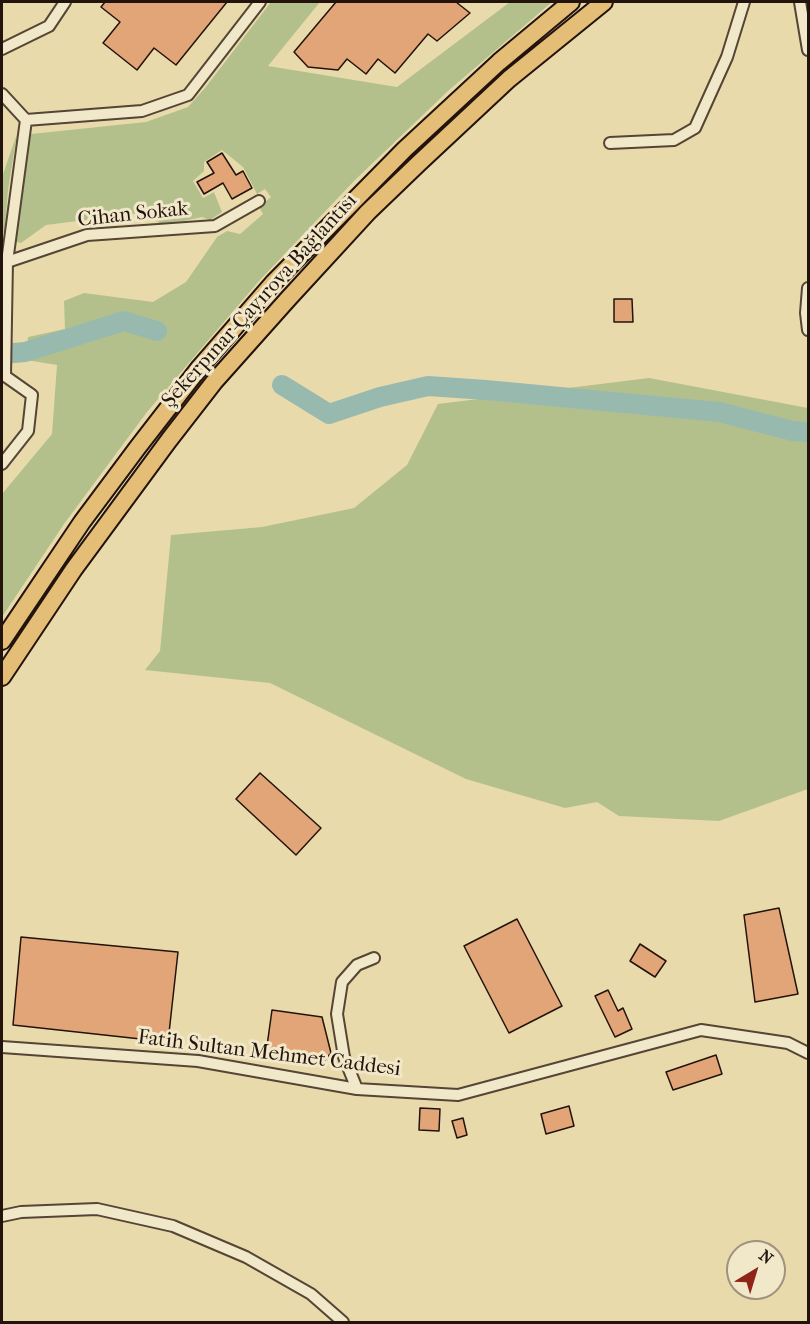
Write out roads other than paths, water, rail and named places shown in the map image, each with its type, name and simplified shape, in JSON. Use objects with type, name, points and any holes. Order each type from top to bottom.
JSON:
[{"type":"highway","name":"Şekerpınar-Çayırova Bağlantısı","points":[[2,641],[82,522],[138,447],[200,367],[267,291],[405,149],[491,69],[571,2]]},
{"type":"highway","name":"Şekerpınar-Çayırova Bağlantısı","points":[[2,677],[74,569],[169,440],[214,382],[288,299],[368,212],[418,163],[509,79],[604,2]]},
{"type":"street","points":[[2,49],[49,26],[66,2]]},
{"type":"street","points":[[26,120],[142,111],[188,95],[260,2]]},
{"type":"street","points":[[610,143],[674,140],[694,128],[727,57],[744,2]]},
{"type":"street","points":[[800,2],[808,50]]},
{"type":"street","points":[[2,94],[26,120]]},
{"type":"street","points":[[2,464],[28,431],[32,395],[5,376],[4,263],[26,120]]},
{"type":"street","name":"Cihan Sokak","points":[[4,263],[87,236],[215,226],[260,201]]},
{"type":"street","points":[[808,288],[806,314],[808,330]]},
{"type":"street","points":[[357,1089],[344,1057],[337,1014],[342,982],[357,965],[374,958]]},
{"type":"street","name":"Fatih Sultan Mehmet Caddesi","points":[[2,1047],[198,1061],[357,1089],[458,1095],[701,1030],[788,1043],[808,1053]]},
{"type":"street","points":[[2,1216],[21,1212],[97,1209],[172,1227],[246,1257],[310,1294],[343,1323]]},
{"type":"waterway","points":[[2,354],[25,352],[124,321],[157,331]]},
{"type":"waterway","points":[[282,385],[329,414],[380,397],[428,386],[719,412],[793,431],[808,432]]}]
